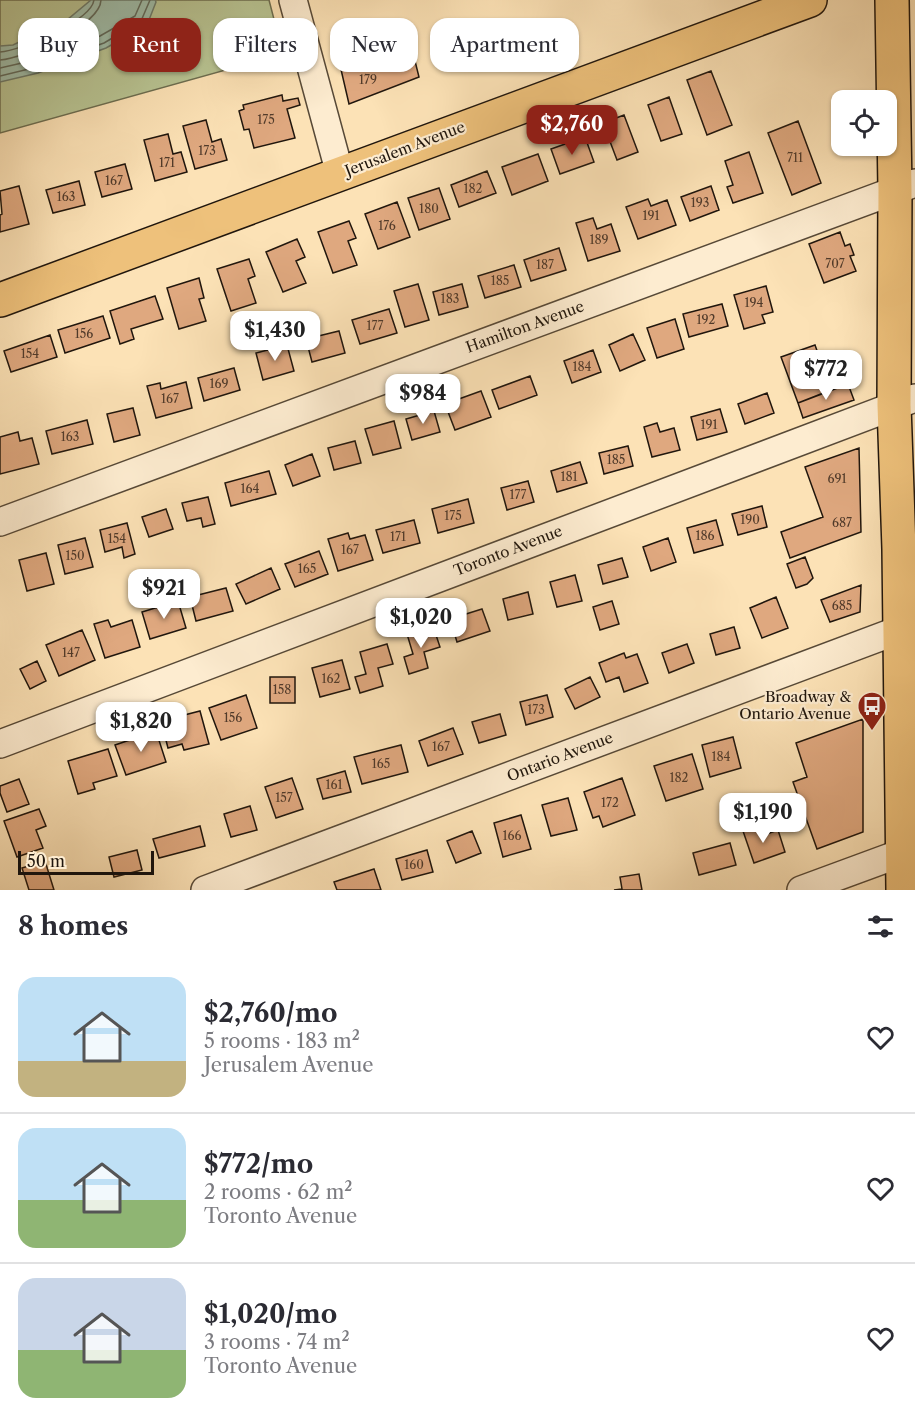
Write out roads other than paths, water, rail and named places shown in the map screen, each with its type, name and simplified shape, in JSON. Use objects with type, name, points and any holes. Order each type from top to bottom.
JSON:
[{"type":"main road","name":"Jerusalem Avenue","points":[[0,300],[810,0]]},
{"type":"main road","points":[[892,0],[905,186],[904,401],[909,850],[903,890]]},
{"type":"street","points":[[293,0],[340,174]]},
{"type":"street","name":"Hamilton Avenue","points":[[0,522],[905,186]]},
{"type":"street","name":"Toronto Avenue","points":[[0,744],[904,401]]},
{"type":"street","name":"Ontario Avenue","points":[[206,890],[907,627]]},
{"type":"street","points":[[801,890],[909,850]]},
{"type":"water","points":[[91,0],[155,0],[156,2],[150,18],[111,18],[111,45],[99,51],[99,18],[69,18]]},
{"type":"water","points":[[18,43],[18,72],[41,72],[0,82],[0,46]]},
{"type":"place","name":"Broadway & Ontario Avenue","points":[[872,732]]}]
